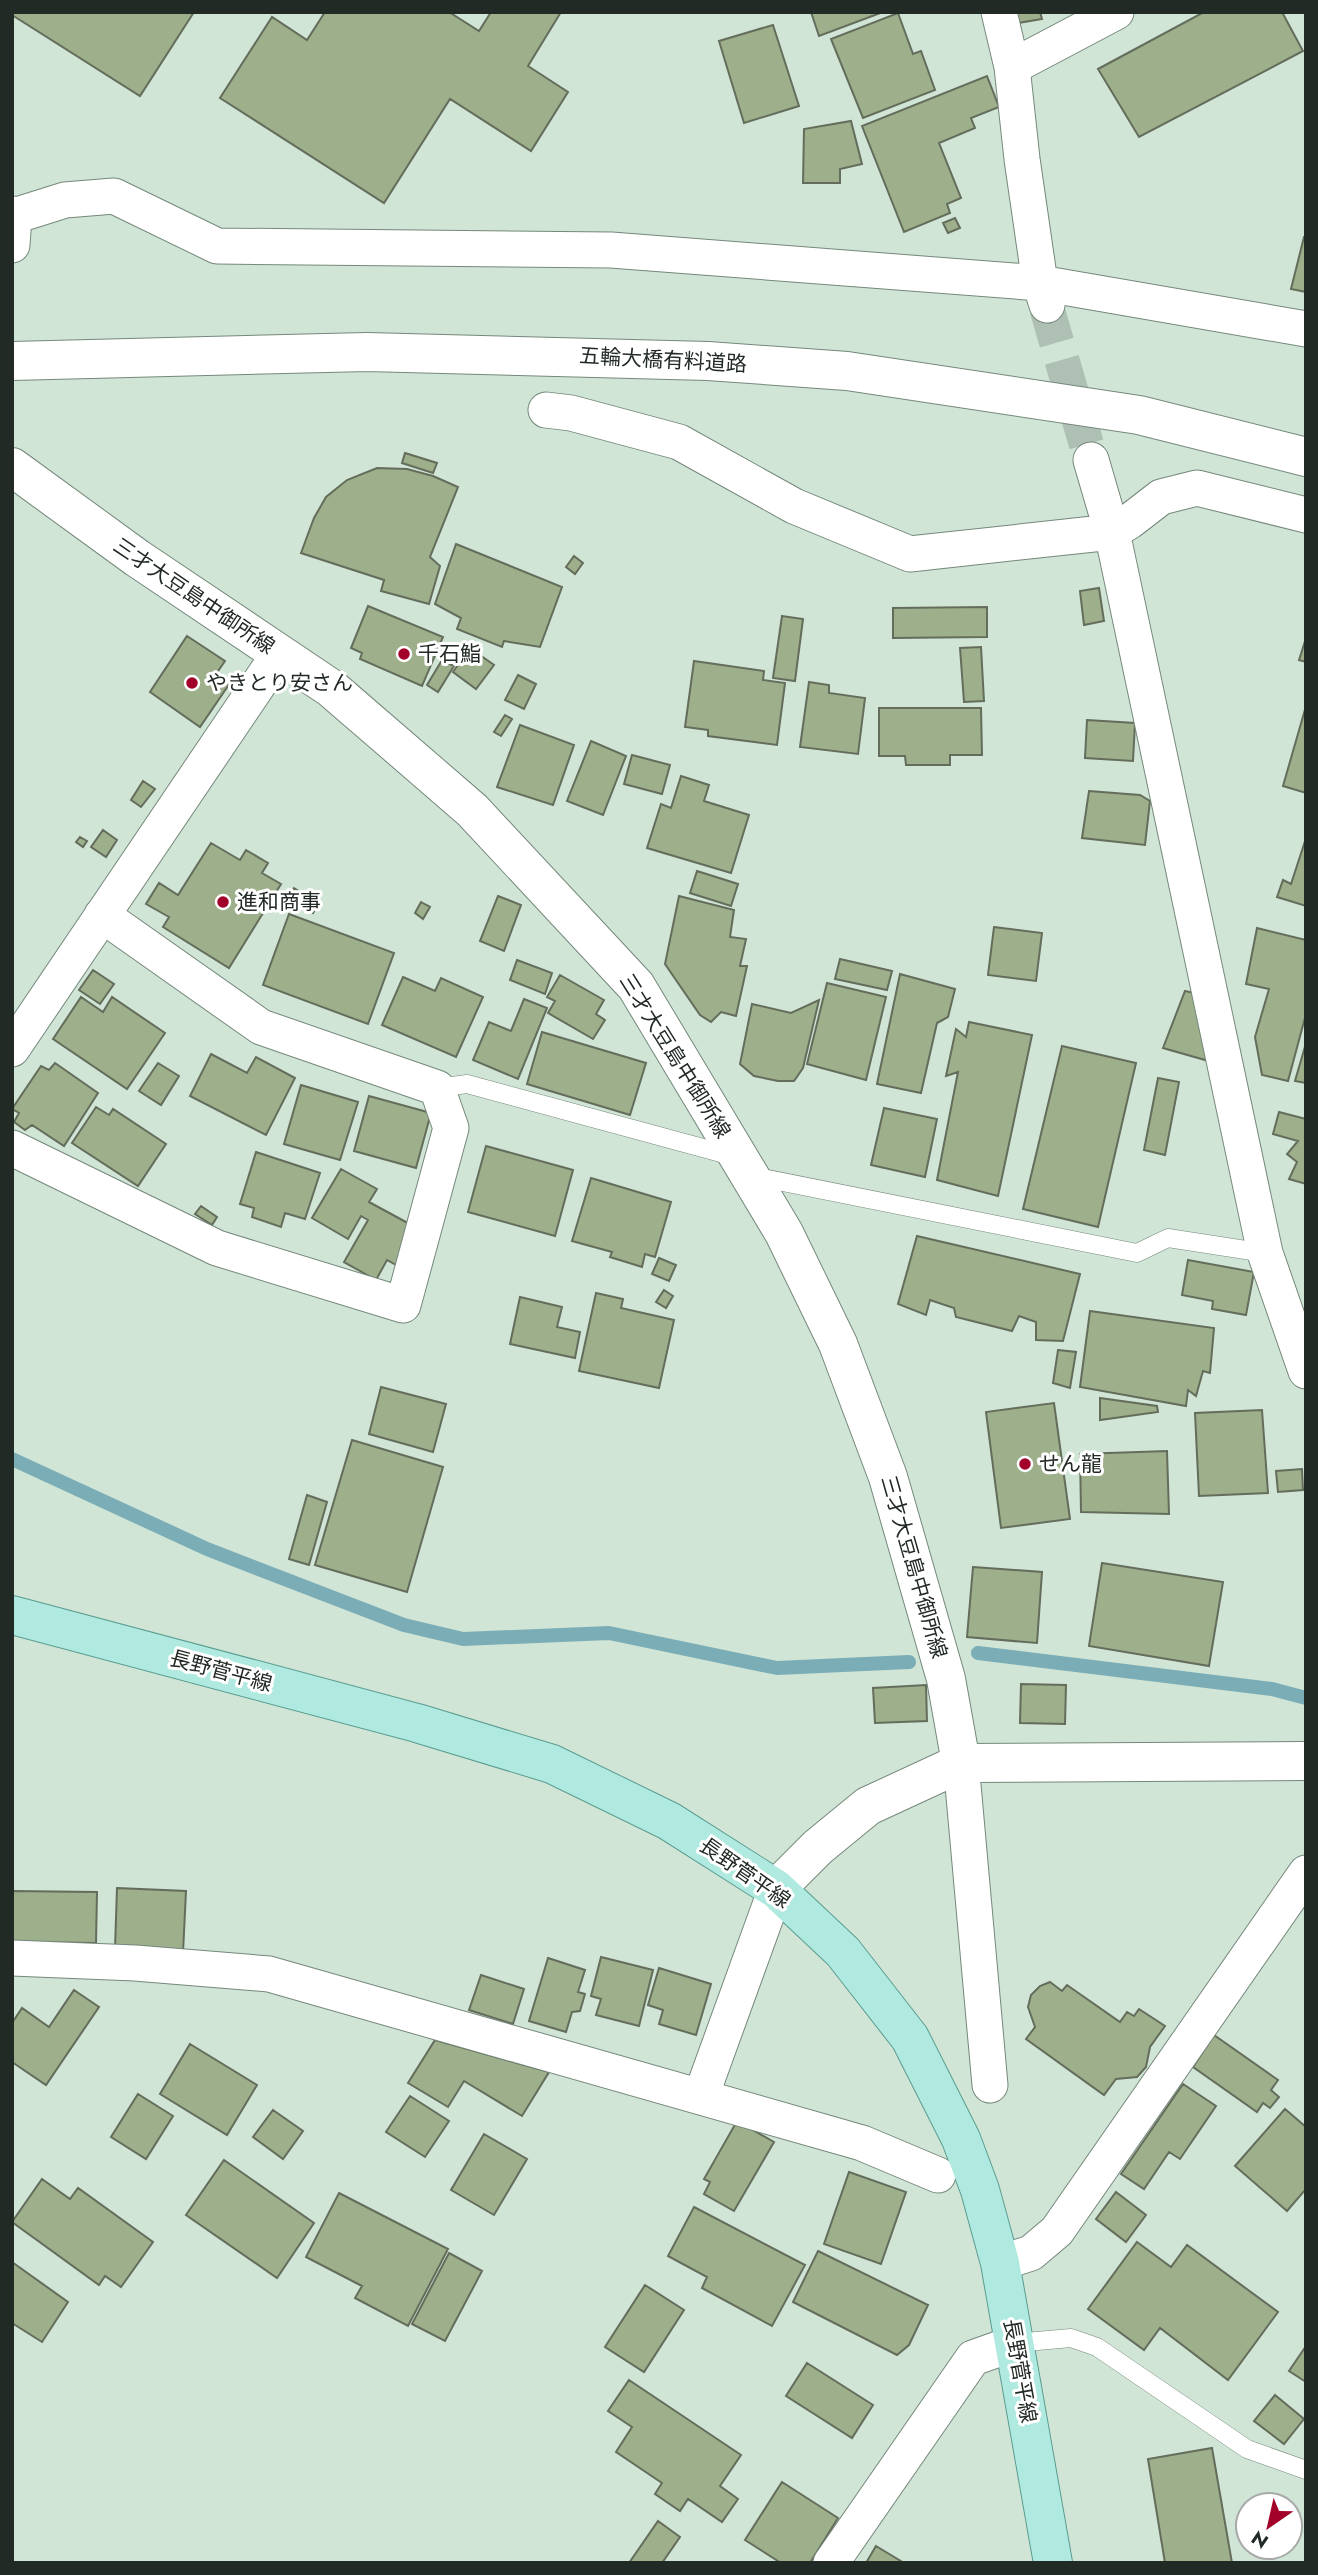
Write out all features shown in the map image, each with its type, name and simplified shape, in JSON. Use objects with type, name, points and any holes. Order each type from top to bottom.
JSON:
[{"type":"main road","name":"五輪大橋有料道路","points":[[12,361],[367,352],[708,361],[847,371],[1139,415],[1306,457]]},
{"type":"main road","name":"三才大豆島中御所線","points":[[12,467],[137,558],[332,690],[472,810],[636,986],[784,1233],[838,1344],[888,1477],[946,1679],[961,1763]]},
{"type":"main road","name":"長野菅平線","points":[[12,1615],[417,1723],[552,1764],[669,1821],[776,1889],[843,1952],[910,2038],[961,2138],[980,2190],[1000,2263],[1053,2563]]},
{"type":"main road","points":[[776,1889],[818,1847],[868,1806],[961,1763],[1306,1761]]},
{"type":"street","points":[[999,12],[1012,67],[1021,159],[1044,296]]},
{"type":"street","points":[[1012,67],[1116,12]]},
{"type":"street","points":[[13,225],[65,200],[114,196],[217,246],[611,250],[1044,296],[1306,329]]},
{"type":"street","points":[[545,410],[571,413],[679,442],[794,506],[910,554],[1112,532],[1130,522],[1161,497],[1197,488],[1306,514]]},
{"type":"street","points":[[1091,460],[1112,532],[1265,1253],[1306,1371]]},
{"type":"street","points":[[12,1049],[279,654]]},
{"type":"street","points":[[12,1147],[217,1248],[403,1306],[451,1128],[437,1088],[261,1027],[103,915]]},
{"type":"street","points":[[961,1763],[990,2085]]},
{"type":"street","points":[[1000,2263],[1031,2253],[1058,2231],[1306,1872]]},
{"type":"street","points":[[701,2096],[776,1889]]},
{"type":"street","points":[[12,1958],[135,1963],[269,1975],[862,2143],[938,2175]]},
{"type":"street","points":[[831,2563],[973,2358],[1015,2343]]},
{"type":"lane","points":[[437,1088],[467,1084],[744,1167],[1137,1253],[1168,1238],[1265,1253]]},
{"type":"lane","points":[[1015,2343],[1071,2338],[1097,2347],[1247,2449],[1306,2470]]},
{"type":"building","points":[[12,12],[194,12],[140,96],[12,15]]},
{"type":"building","points":[[325,12],[449,12],[479,31],[491,12],[561,12],[528,66],[568,92],[531,151],[450,99],[384,203],[220,98],[272,17],[307,40]]},
{"type":"building","points":[[811,12],[883,12],[819,36]]},
{"type":"building","points":[[1016,12],[1040,12],[1042,19],[1018,23]]},
{"type":"building","points":[[1204,12],[1282,12],[1303,51],[1139,137],[1098,69]]},
{"type":"building","points":[[898,13],[913,54],[921,51],[935,90],[863,118],[831,39]]},
{"type":"building","points":[[773,25],[799,106],[744,123],[719,41]]},
{"type":"building","points":[[987,76],[999,107],[971,118],[975,128],[939,143],[961,198],[947,204],[950,213],[904,232],[862,126]]},
{"type":"building","points":[[851,121],[862,164],[840,169],[840,183],[803,183],[804,129]]},
{"type":"building","points":[[955,218],[960,228],[948,233],[943,223]]},
{"type":"building","points":[[1306,237],[1306,292],[1291,289]]},
{"type":"building","points":[[405,453],[437,463],[433,473],[402,463]]},
{"type":"building","points":[[377,468],[407,469],[458,487],[430,557],[440,566],[429,604],[381,591],[384,580],[301,553],[314,518],[326,497],[347,480]]},
{"type":"building","points":[[456,544],[562,587],[540,647],[504,641],[502,647],[457,629],[461,618],[435,604]]},
{"type":"building","points":[[574,556],[583,563],[575,574],[566,567]]},
{"type":"building","points":[[1099,588],[1104,621],[1084,625],[1080,591]]},
{"type":"building","points":[[368,606],[443,637],[422,686],[360,659],[362,653],[351,648]]},
{"type":"building","points":[[987,607],[987,637],[893,638],[893,608]]},
{"type":"building","points":[[782,616],[803,619],[795,681],[773,678]]},
{"type":"building","points":[[187,636],[225,661],[216,674],[230,683],[200,727],[150,692]]},
{"type":"building","points":[[1306,638],[1306,662],[1299,660]]},
{"type":"building","points":[[447,643],[454,647],[449,656],[442,652]]},
{"type":"building","points":[[981,647],[984,701],[964,702],[960,648]]},
{"type":"building","points":[[470,648],[494,665],[476,689],[453,672]]},
{"type":"building","points":[[442,660],[454,666],[438,692],[427,685]]},
{"type":"building","points":[[694,661],[764,671],[763,680],[785,683],[777,745],[708,736],[708,730],[685,727]]},
{"type":"building","points":[[518,675],[536,684],[524,709],[505,700]]},
{"type":"building","points":[[809,682],[829,685],[829,693],[865,698],[858,754],[800,747]]},
{"type":"building","points":[[1306,706],[1306,793],[1283,786]]},
{"type":"building","points":[[879,708],[981,708],[982,755],[950,755],[950,765],[906,765],[905,756],[879,756]]},
{"type":"building","points":[[505,715],[512,719],[501,736],[494,732]]},
{"type":"building","points":[[1087,720],[1135,723],[1133,761],[1085,758]]},
{"type":"building","points":[[520,725],[574,745],[553,805],[497,787]]},
{"type":"building","points":[[591,741],[626,756],[603,815],[567,801]]},
{"type":"building","points":[[632,755],[670,765],[662,794],[624,784]]},
{"type":"building","points":[[681,776],[709,785],[704,801],[749,815],[731,873],[647,848],[661,804],[671,808]]},
{"type":"building","points":[[143,781],[155,789],[141,807],[131,800]]},
{"type":"building","points":[[1089,791],[1140,795],[1150,801],[1145,845],[1082,838]]},
{"type":"building","points":[[103,830],[117,840],[106,857],[91,847]]},
{"type":"building","points":[[80,837],[87,841],[83,847],[76,842]]},
{"type":"building","points":[[1306,838],[1306,906],[1277,897],[1283,880],[1291,884]]},
{"type":"building","points":[[211,843],[240,860],[246,850],[268,863],[262,873],[281,884],[229,968],[163,927],[169,917],[146,904],[159,883],[178,895]]},
{"type":"building","points":[[697,871],[738,884],[731,906],[690,893]]},
{"type":"building","points":[[294,888],[318,904],[313,913],[288,896]]},
{"type":"building","points":[[498,896],[521,905],[504,951],[480,941]]},
{"type":"building","points":[[679,896],[734,910],[730,937],[746,939],[740,966],[747,966],[736,1016],[721,1012],[711,1022],[700,1015],[665,964]]},
{"type":"building","points":[[421,902],[430,907],[423,919],[415,913]]},
{"type":"building","points":[[289,914],[394,953],[368,1024],[263,985]]},
{"type":"building","points":[[994,927],[1042,933],[1036,981],[988,975]]},
{"type":"building","points":[[1257,928],[1306,940],[1306,1014],[1288,1081],[1262,1075],[1255,1037],[1269,989],[1246,984]]},
{"type":"building","points":[[840,959],[892,971],[887,990],[835,979]]},
{"type":"building","points":[[517,960],[552,973],[545,994],[510,980]]},
{"type":"building","points":[[93,970],[114,984],[100,1004],[79,990]]},
{"type":"building","points":[[900,974],[955,989],[948,1017],[937,1023],[921,1093],[877,1084]]},
{"type":"building","points":[[560,975],[604,1000],[596,1014],[605,1020],[593,1039],[548,1013],[555,1001],[547,997]]},
{"type":"building","points":[[403,977],[435,991],[441,978],[483,997],[456,1057],[382,1025]]},
{"type":"building","points":[[827,983],[886,997],[866,1080],[807,1064]]},
{"type":"building","points":[[1185,991],[1195,993],[1212,1062],[1163,1048]]},
{"type":"building","points":[[81,997],[103,1012],[112,997],[165,1033],[127,1089],[53,1039]]},
{"type":"building","points":[[524,999],[547,1008],[518,1079],[473,1060],[489,1022],[511,1031]]},
{"type":"building","points":[[819,1000],[803,1068],[794,1081],[754,1076],[740,1064],[752,1004],[791,1013]]},
{"type":"building","points":[[969,1022],[1032,1035],[998,1196],[937,1180],[958,1072],[946,1076],[956,1029],[966,1037]]},
{"type":"building","points":[[542,1032],[646,1063],[630,1115],[527,1084]]},
{"type":"building","points":[[1306,1043],[1306,1083],[1295,1081]]},
{"type":"building","points":[[1062,1046],[1136,1063],[1098,1227],[1023,1209]]},
{"type":"building","points":[[211,1054],[247,1073],[256,1057],[295,1078],[266,1135],[190,1096]]},
{"type":"building","points":[[55,1063],[98,1093],[64,1146],[32,1125],[25,1130],[14,1122],[19,1113],[12,1109],[41,1066],[49,1070]]},
{"type":"building","points":[[158,1063],[179,1076],[161,1105],[139,1091]]},
{"type":"building","points":[[1158,1078],[1179,1082],[1165,1155],[1144,1150]]},
{"type":"building","points":[[301,1085],[358,1102],[340,1160],[284,1144]]},
{"type":"building","points":[[369,1096],[431,1113],[416,1168],[354,1151]]},
{"type":"building","points":[[96,1107],[109,1115],[113,1109],[166,1144],[138,1186],[72,1143]]},
{"type":"building","points":[[884,1108],[937,1119],[925,1177],[871,1165]]},
{"type":"building","points":[[1279,1112],[1306,1119],[1306,1184],[1289,1179],[1297,1162],[1287,1154],[1298,1141],[1273,1134]]},
{"type":"building","points":[[486,1146],[573,1170],[555,1236],[468,1212]]},
{"type":"building","points":[[256,1152],[320,1173],[305,1219],[285,1213],[281,1227],[252,1217],[254,1208],[240,1204]]},
{"type":"building","points":[[341,1169],[377,1189],[369,1202],[417,1228],[396,1265],[387,1260],[376,1280],[344,1262],[368,1220],[361,1216],[348,1239],[312,1218]]},
{"type":"building","points":[[591,1178],[671,1202],[655,1257],[645,1254],[642,1267],[610,1257],[612,1252],[572,1241]]},
{"type":"building","points":[[201,1206],[217,1217],[212,1225],[195,1214]]},
{"type":"building","points":[[917,1236],[1080,1274],[1063,1341],[1036,1340],[1036,1322],[1019,1316],[1012,1331],[956,1317],[954,1308],[930,1300],[926,1315],[898,1304]]},
{"type":"building","points":[[659,1258],[676,1265],[669,1281],[652,1274]]},
{"type":"building","points":[[1188,1260],[1254,1272],[1246,1315],[1212,1309],[1213,1301],[1182,1295]]},
{"type":"building","points":[[664,1290],[673,1296],[666,1308],[656,1302]]},
{"type":"building","points":[[596,1293],[623,1299],[621,1308],[674,1320],[659,1388],[579,1371]]},
{"type":"building","points":[[520,1297],[562,1307],[557,1327],[580,1332],[575,1358],[510,1344]]},
{"type":"building","points":[[1090,1311],[1214,1328],[1210,1373],[1203,1371],[1196,1396],[1188,1390],[1186,1406],[1080,1387]]},
{"type":"building","points":[[1058,1350],[1076,1352],[1070,1388],[1053,1383]]},
{"type":"building","points":[[381,1387],[446,1404],[433,1452],[369,1434]]},
{"type":"building","points":[[1100,1398],[1157,1406],[1158,1412],[1100,1420]]},
{"type":"building","points":[[1054,1403],[1070,1519],[1001,1528],[986,1412]]},
{"type":"building","points":[[1262,1410],[1268,1493],[1199,1496],[1195,1413]]},
{"type":"building","points":[[352,1440],[443,1467],[407,1592],[315,1565]]},
{"type":"building","points":[[1167,1451],[1169,1514],[1081,1512],[1080,1454]]},
{"type":"building","points":[[1302,1469],[1303,1490],[1278,1492],[1276,1471]]},
{"type":"building","points":[[307,1495],[327,1502],[309,1565],[289,1559]]},
{"type":"building","points":[[1102,1563],[1223,1582],[1209,1666],[1089,1646]]},
{"type":"building","points":[[973,1567],[1042,1572],[1037,1643],[967,1637]]},
{"type":"building","points":[[1021,1684],[1066,1685],[1065,1724],[1020,1723]]},
{"type":"building","points":[[926,1685],[927,1721],[875,1723],[873,1688]]},
{"type":"building","points":[[117,1888],[186,1891],[183,1953],[115,1949]]},
{"type":"building","points":[[12,1891],[97,1892],[96,1943],[12,1942]]},
{"type":"building","points":[[601,1957],[653,1970],[639,2026],[596,2015],[601,1999],[591,1996]]},
{"type":"building","points":[[548,1958],[585,1970],[578,1992],[585,1994],[580,2011],[572,2012],[566,2032],[529,2021]]},
{"type":"building","points":[[659,1968],[711,1984],[696,2035],[659,2024],[663,2010],[648,2005]]},
{"type":"building","points":[[481,1975],[524,1989],[513,2024],[469,2010]]},
{"type":"building","points":[[1050,1982],[1062,1991],[1067,1985],[1120,2022],[1127,2012],[1134,2016],[1139,2009],[1165,2026],[1150,2047],[1146,2067],[1137,2077],[1116,2079],[1104,2095],[1026,2039],[1035,2027],[1028,2007],[1031,1995],[1040,1986]]},
{"type":"building","points":[[74,1990],[99,2007],[46,2085],[12,2062],[12,2023],[22,2008],[49,2027]]},
{"type":"building","points":[[1214,2035],[1278,2080],[1271,2090],[1279,2097],[1270,2108],[1263,2103],[1257,2112],[1193,2067]]},
{"type":"building","points":[[435,2040],[549,2072],[522,2116],[464,2081],[448,2107],[408,2083]]},
{"type":"building","points":[[190,2044],[257,2085],[227,2135],[160,2094]]},
{"type":"building","points":[[1183,2084],[1216,2106],[1180,2159],[1169,2152],[1144,2189],[1121,2174]]},
{"type":"building","points":[[138,2094],[173,2116],[146,2159],[111,2137]]},
{"type":"building","points":[[410,2096],[449,2121],[425,2157],[386,2132]]},
{"type":"building","points":[[1285,2109],[1306,2127],[1306,2189],[1287,2211],[1235,2166]]},
{"type":"building","points":[[273,2110],[303,2131],[283,2159],[253,2137]]},
{"type":"building","points":[[737,2121],[774,2142],[734,2211],[704,2194],[710,2182],[704,2179]]},
{"type":"building","points":[[484,2134],[527,2159],[494,2215],[451,2190]]},
{"type":"building","points":[[224,2160],[314,2223],[277,2278],[186,2215]]},
{"type":"building","points":[[849,2172],[906,2192],[881,2264],[824,2244]]},
{"type":"building","points":[[42,2179],[70,2199],[78,2188],[153,2242],[121,2287],[105,2276],[99,2285],[12,2222]]},
{"type":"building","points":[[1116,2192],[1146,2215],[1126,2242],[1096,2219]]},
{"type":"building","points":[[339,2193],[448,2249],[408,2326],[355,2298],[362,2286],[306,2257]]},
{"type":"building","points":[[694,2207],[805,2265],[772,2326],[702,2288],[707,2277],[668,2256]]},
{"type":"building","points":[[1137,2242],[1171,2267],[1187,2245],[1278,2312],[1228,2380],[1160,2328],[1144,2350],[1088,2309]]},
{"type":"building","points":[[818,2251],[928,2305],[909,2345],[897,2355],[793,2302]]},
{"type":"building","points":[[449,2253],[482,2271],[445,2341],[412,2324]]},
{"type":"building","points":[[12,2262],[68,2302],[42,2342],[12,2323]]},
{"type":"building","points":[[645,2285],[684,2310],[644,2372],[605,2347]]},
{"type":"building","points":[[1306,2346],[1306,2382],[1289,2371]]},
{"type":"building","points":[[807,2363],[873,2405],[852,2438],[786,2396]]},
{"type":"building","points":[[629,2380],[741,2455],[720,2486],[738,2499],[722,2522],[688,2499],[680,2511],[655,2494],[662,2483],[616,2452],[632,2427],[608,2411]]},
{"type":"building","points":[[1275,2395],[1304,2419],[1284,2444],[1254,2421]]},
{"type":"building","points":[[1212,2448],[1232,2563],[1165,2563],[1148,2459]]},
{"type":"building","points":[[782,2482],[838,2518],[810,2563],[781,2563],[745,2540]]},
{"type":"building","points":[[658,2521],[680,2537],[662,2563],[629,2563]]},
{"type":"building","points":[[876,2546],[904,2563],[866,2563]]},
{"type":"waterway","points":[[12,1459],[207,1549],[404,1625],[463,1639],[609,1633],[777,1668],[909,1662]]},
{"type":"waterway","points":[[978,1653],[1272,1689],[1306,1698]]},
{"type":"tunnel","points":[[1047,309],[1091,460]]},
{"type":"place","name":"千石鮨","points":[[404,654]]},
{"type":"place","name":"やきとり安さん","points":[[192,683]]},
{"type":"place","name":"進和商事","points":[[223,902]]},
{"type":"place","name":"せん龍","points":[[1025,1464]]}]
